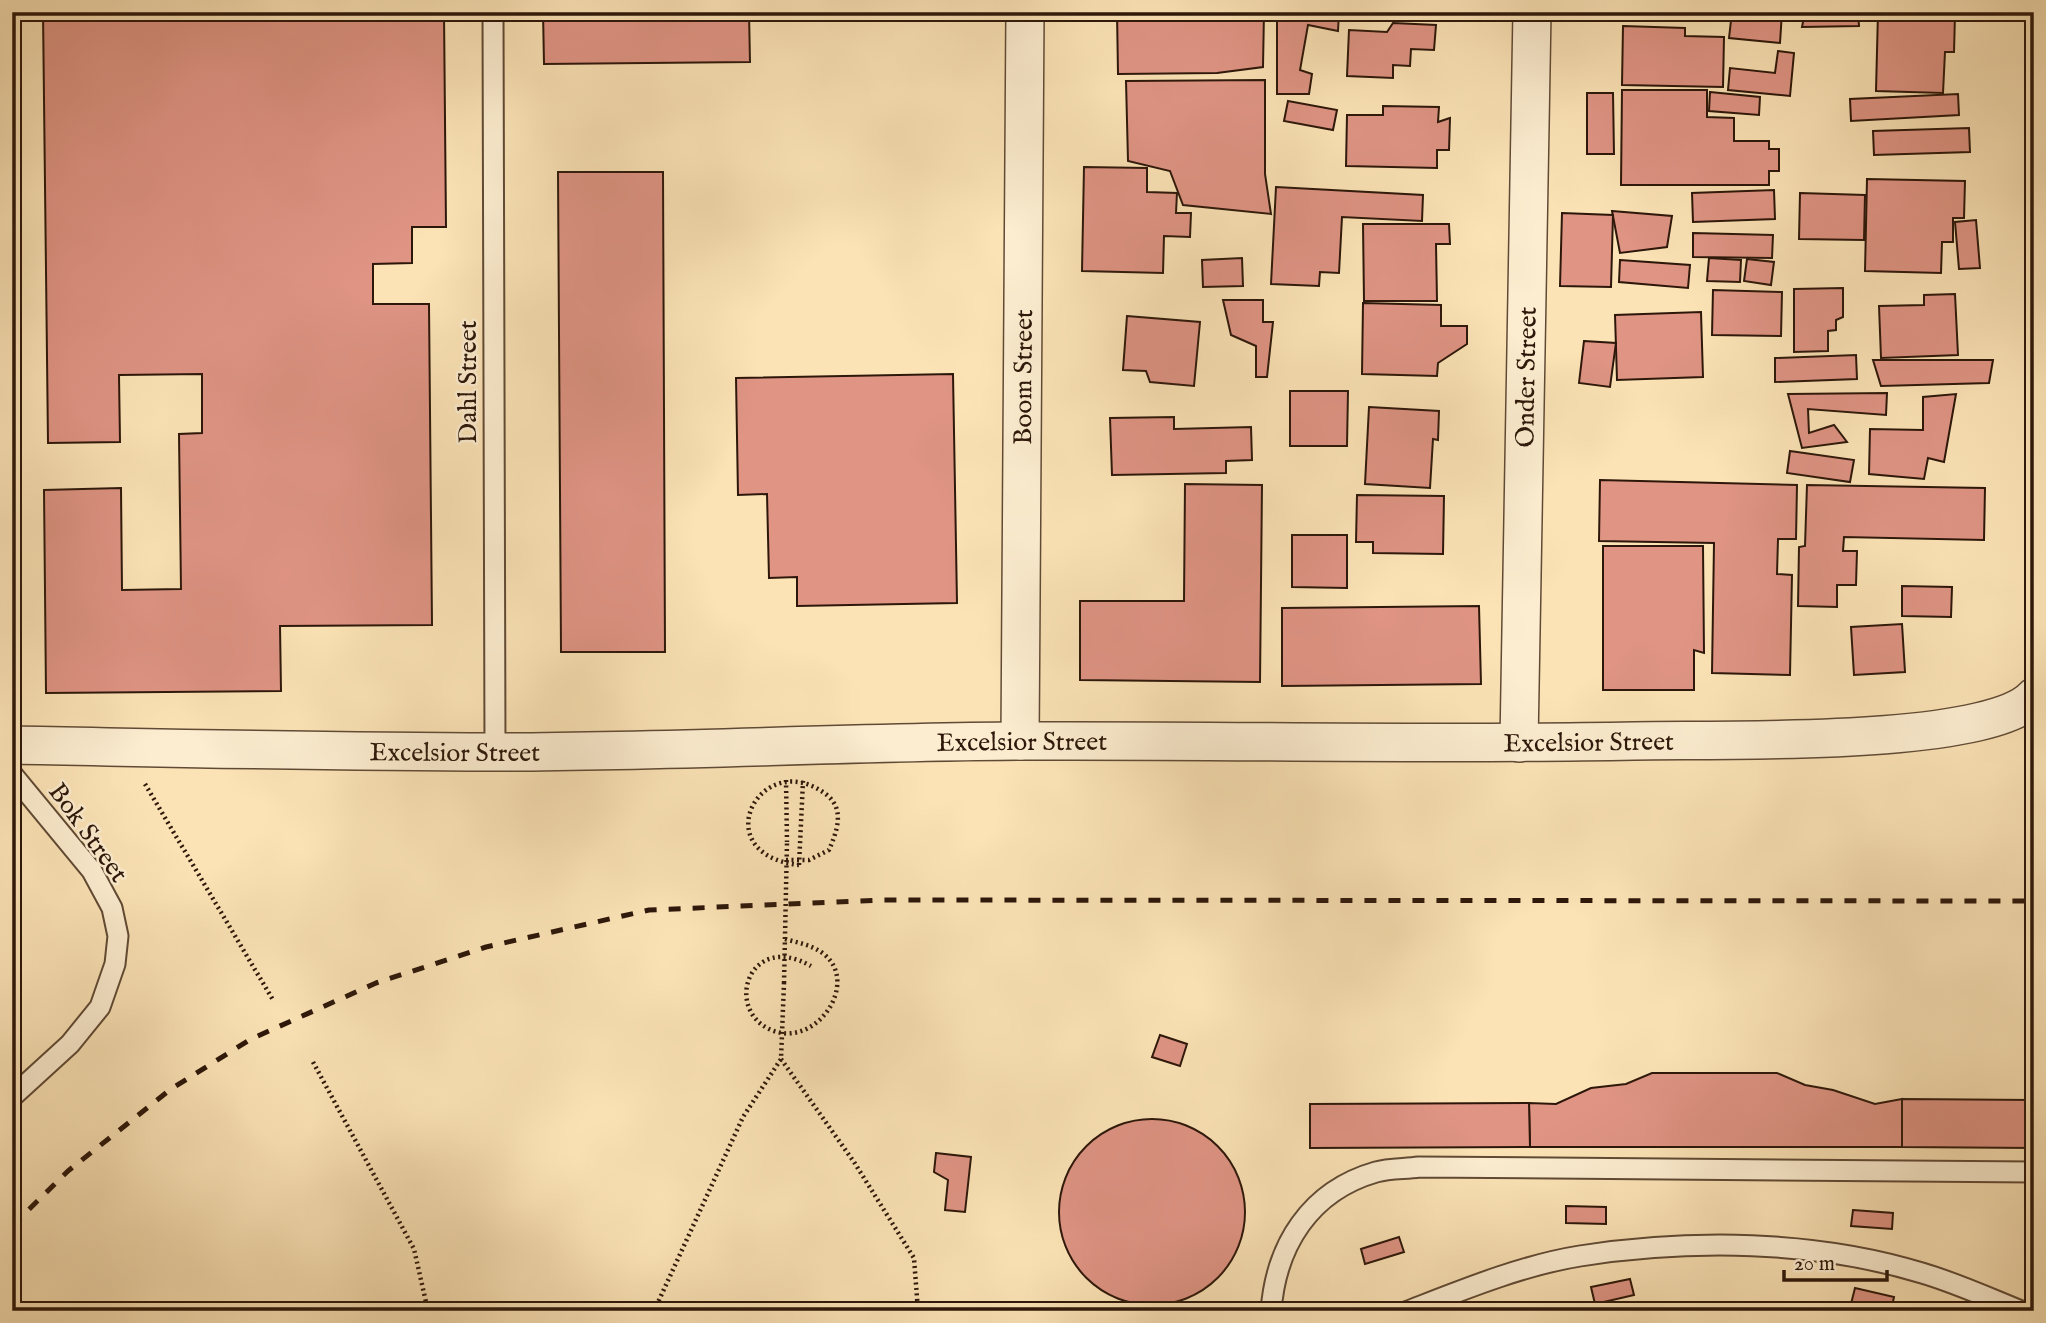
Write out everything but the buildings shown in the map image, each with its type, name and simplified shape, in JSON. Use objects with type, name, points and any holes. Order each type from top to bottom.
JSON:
[{"type":"street","name":"Boom Street","points":[[1020,741],[1025,12]]},
{"type":"street","name":"Onder Street","points":[[1519,743],[1532,12]]},
{"type":"street","name":"Excelsior Street","points":[[12,745],[495,752],[1020,741],[1519,743],[1898,734],[1964,727],[1999,718],[2030,701]]},
{"type":"lane","name":"Dahl Street","points":[[493,12],[495,752]]},
{"type":"lane","name":"Bok Street","points":[[12,774],[92,871],[112,908],[118,936],[115,964],[100,1007],[70,1044],[12,1097]]},
{"type":"lane","points":[[1271,1311],[1273,1282],[1290,1239],[1319,1199],[1375,1172],[1419,1167],[2034,1172]]},
{"type":"lane","points":[[1408,1311],[1469,1287],[1579,1257],[1695,1246],[1812,1249],[1922,1272],[2021,1311]]},
{"type":"path","points":[[786,860],[809,860],[829,850],[837,831],[839,813],[831,798],[811,784],[797,781],[772,786],[756,797],[748,817],[751,839],[761,853],[776,862],[799,865],[805,745]]},
{"type":"path","points":[[124,747],[273,1000]]},
{"type":"path","points":[[654,1311],[743,1117],[781,1059],[787,842],[786,778]]},
{"type":"path","points":[[785,939],[811,946],[827,956],[837,974],[834,994],[826,1017],[807,1030],[788,1034],[767,1029],[754,1014],[746,996],[750,973],[762,959],[777,955],[798,958],[811,966]]},
{"type":"path","points":[[781,1059],[854,1162],[914,1258],[918,1311]]},
{"type":"path","points":[[313,1062],[414,1249],[428,1311]]},
{"type":"railway","points":[[12,1226],[68,1171],[171,1089],[251,1039],[376,983],[486,947],[649,910],[883,900],[2034,901]]}]
